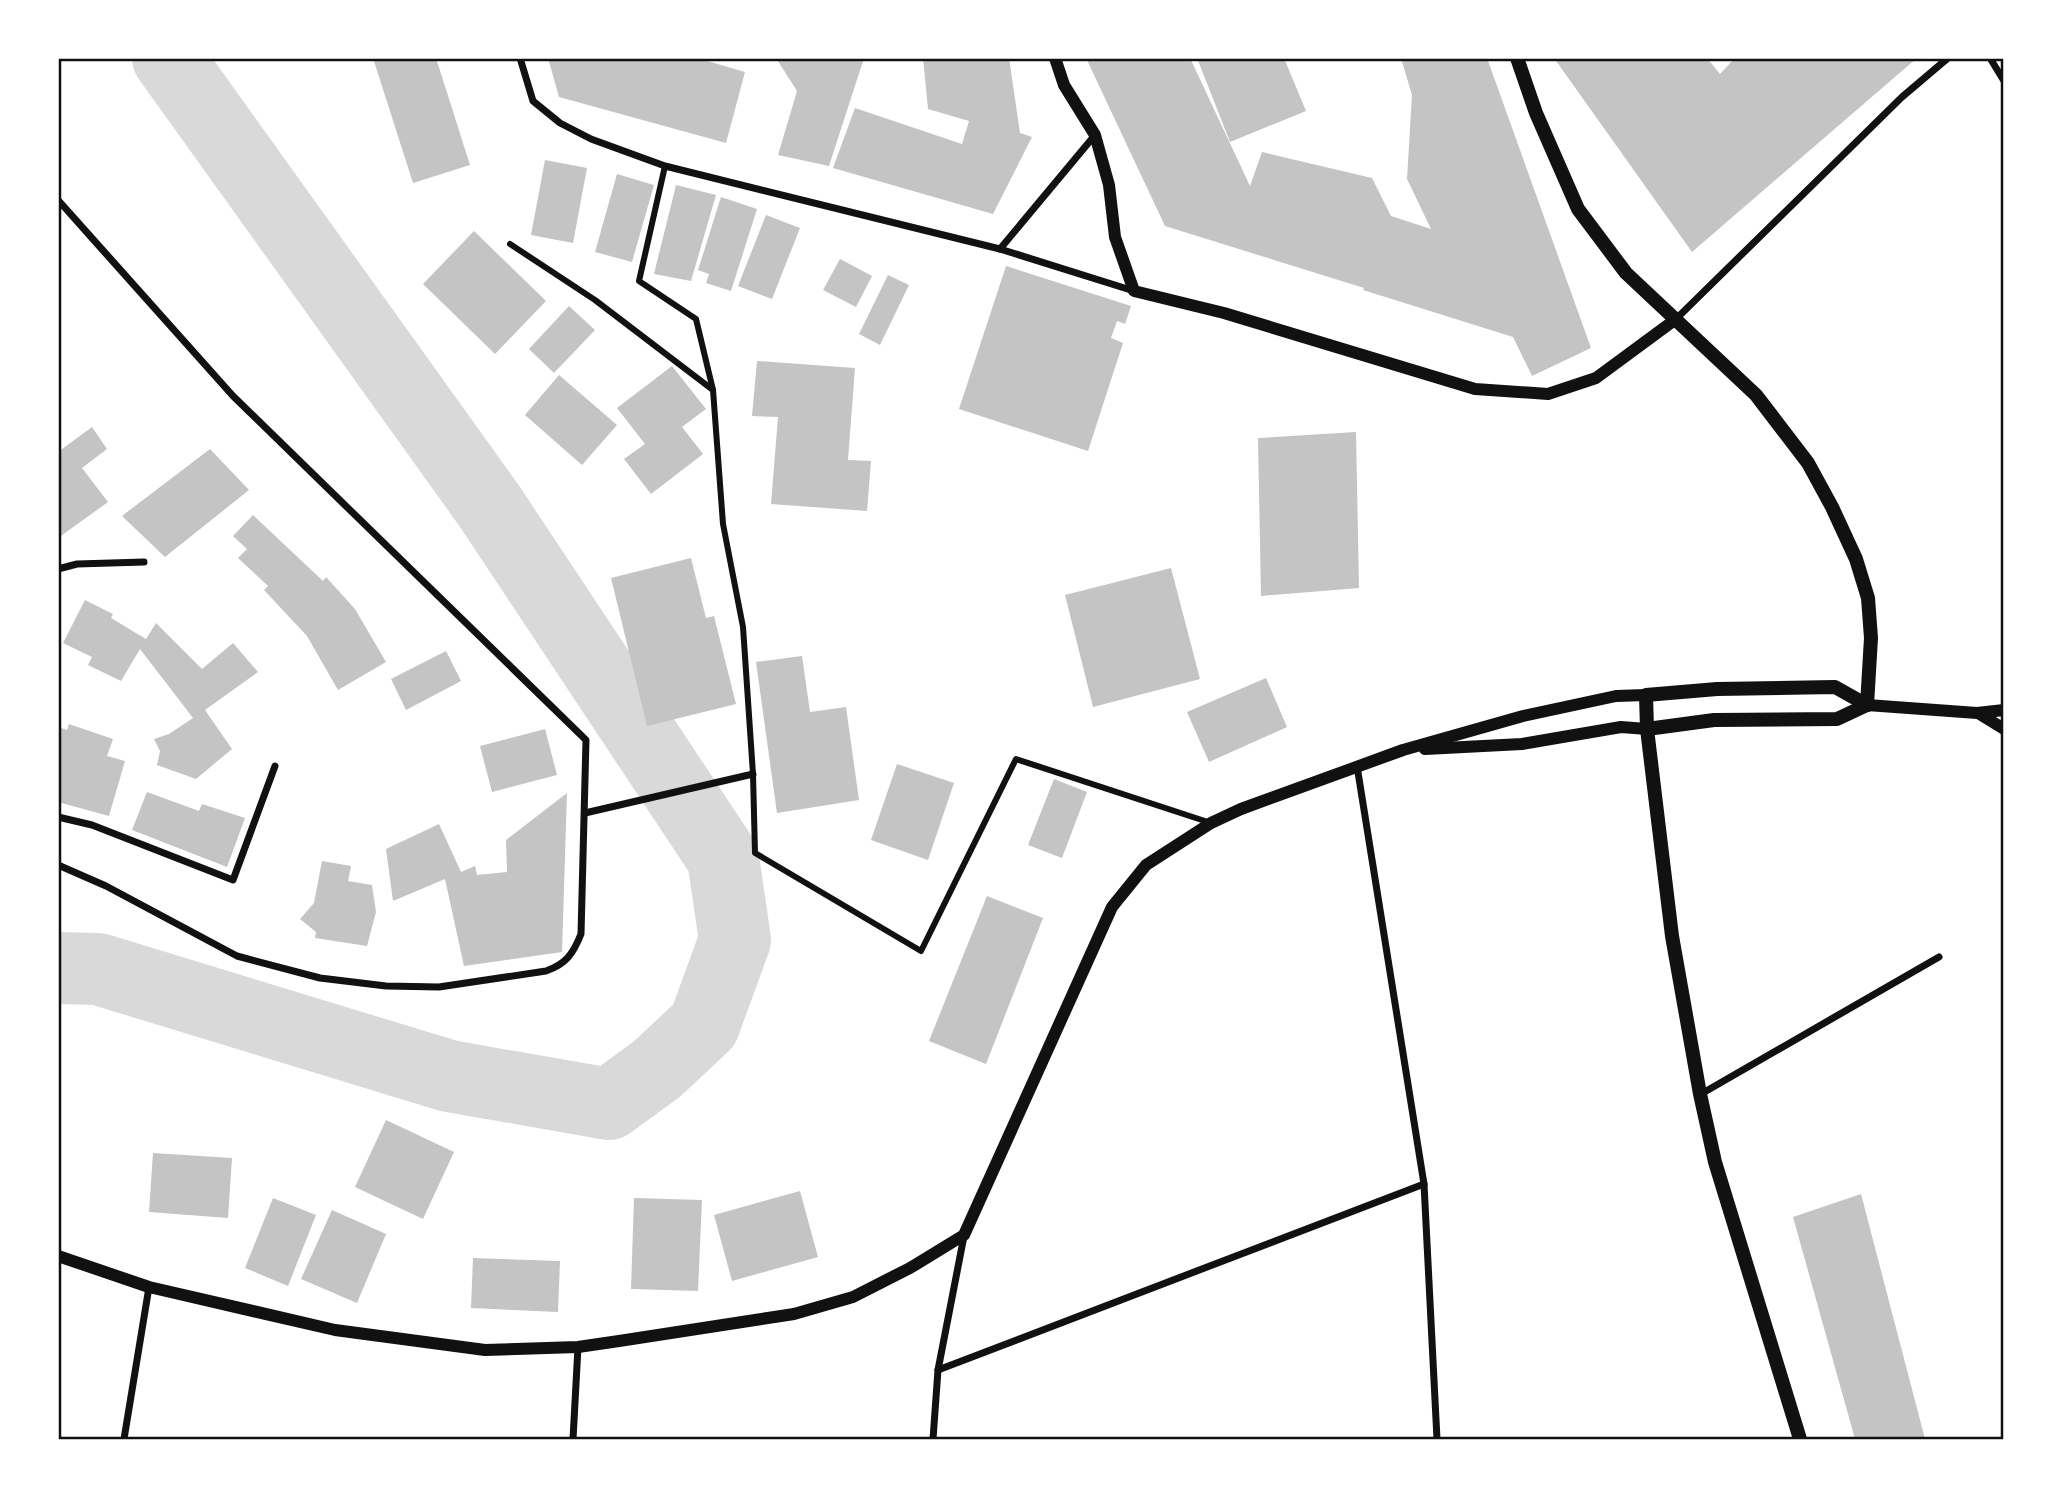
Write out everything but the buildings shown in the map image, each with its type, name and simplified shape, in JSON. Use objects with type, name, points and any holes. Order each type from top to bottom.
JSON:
[{"type":"main road","points":[[1517,58],[1536,113],[1578,209],[1626,273],[1756,395],[1808,463],[1832,507],[1856,559],[1868,598],[1871,638],[1867,705]]},
{"type":"main road","points":[[1800,1439],[1715,1162],[1700,1094],[1672,936],[1647,729],[1646,695],[1717,689],[1835,687],[1867,705]]},
{"type":"main road","points":[[1647,729],[1714,720],[1837,719],[1867,705]]},
{"type":"street","points":[[520,58],[533,101],[559,123],[591,139],[665,166],[1000,249],[1134,291],[1224,313],[1475,389],[1548,394],[1596,378],[1676,319],[1902,97],[1948,58]]},
{"type":"street","points":[[1055,58],[1064,85],[1094,135],[1109,185],[1115,237],[1134,291]]},
{"type":"street","points":[[1990,58],[2004,81]]},
{"type":"street","points":[[1000,249],[1094,135]]},
{"type":"street","points":[[665,166],[639,281],[696,319],[713,390],[723,524],[743,627],[753,774],[755,853],[921,951],[1016,759],[1211,823]]},
{"type":"street","points":[[58,200],[233,396],[586,740],[581,934],[569,959],[559,967],[546,971],[439,986],[386,986],[320,978],[237,956],[106,886],[58,865]]},
{"type":"street","points":[[510,244],[595,300],[713,390]]},
{"type":"street","points":[[58,569],[77,564],[144,562]]},
{"type":"street","points":[[933,1439],[938,1370],[964,1235],[1112,907],[1146,866],[1211,823],[1241,808],[1403,750],[1523,716],[1616,696],[1646,695]]},
{"type":"street","points":[[1867,705],[1977,713],[2004,710]]},
{"type":"street","points":[[1977,713],[2004,729]]},
{"type":"street","points":[[1403,750],[1522,744],[1621,727],[1647,729]]},
{"type":"street","points":[[58,817],[92,825],[233,880],[275,766]]},
{"type":"street","points":[[1357,766],[1424,1184],[1437,1439]]},
{"type":"street","points":[[585,813],[753,774]]},
{"type":"street","points":[[1700,1094],[1938,957]]},
{"type":"street","points":[[938,1370],[1424,1184]]},
{"type":"street","points":[[58,1256],[149,1287],[349,1331],[485,1350],[578,1347],[794,1314],[853,1297],[910,1268],[964,1235]]},
{"type":"street","points":[[124,1439],[149,1287]]},
{"type":"street","points":[[573,1439],[578,1347]]},
{"type":"waterway","points":[[58,968],[98,969],[449,1076],[609,1104],[657,1069],[704,1025],[735,940],[723,858],[490,507],[168,58]]}]
